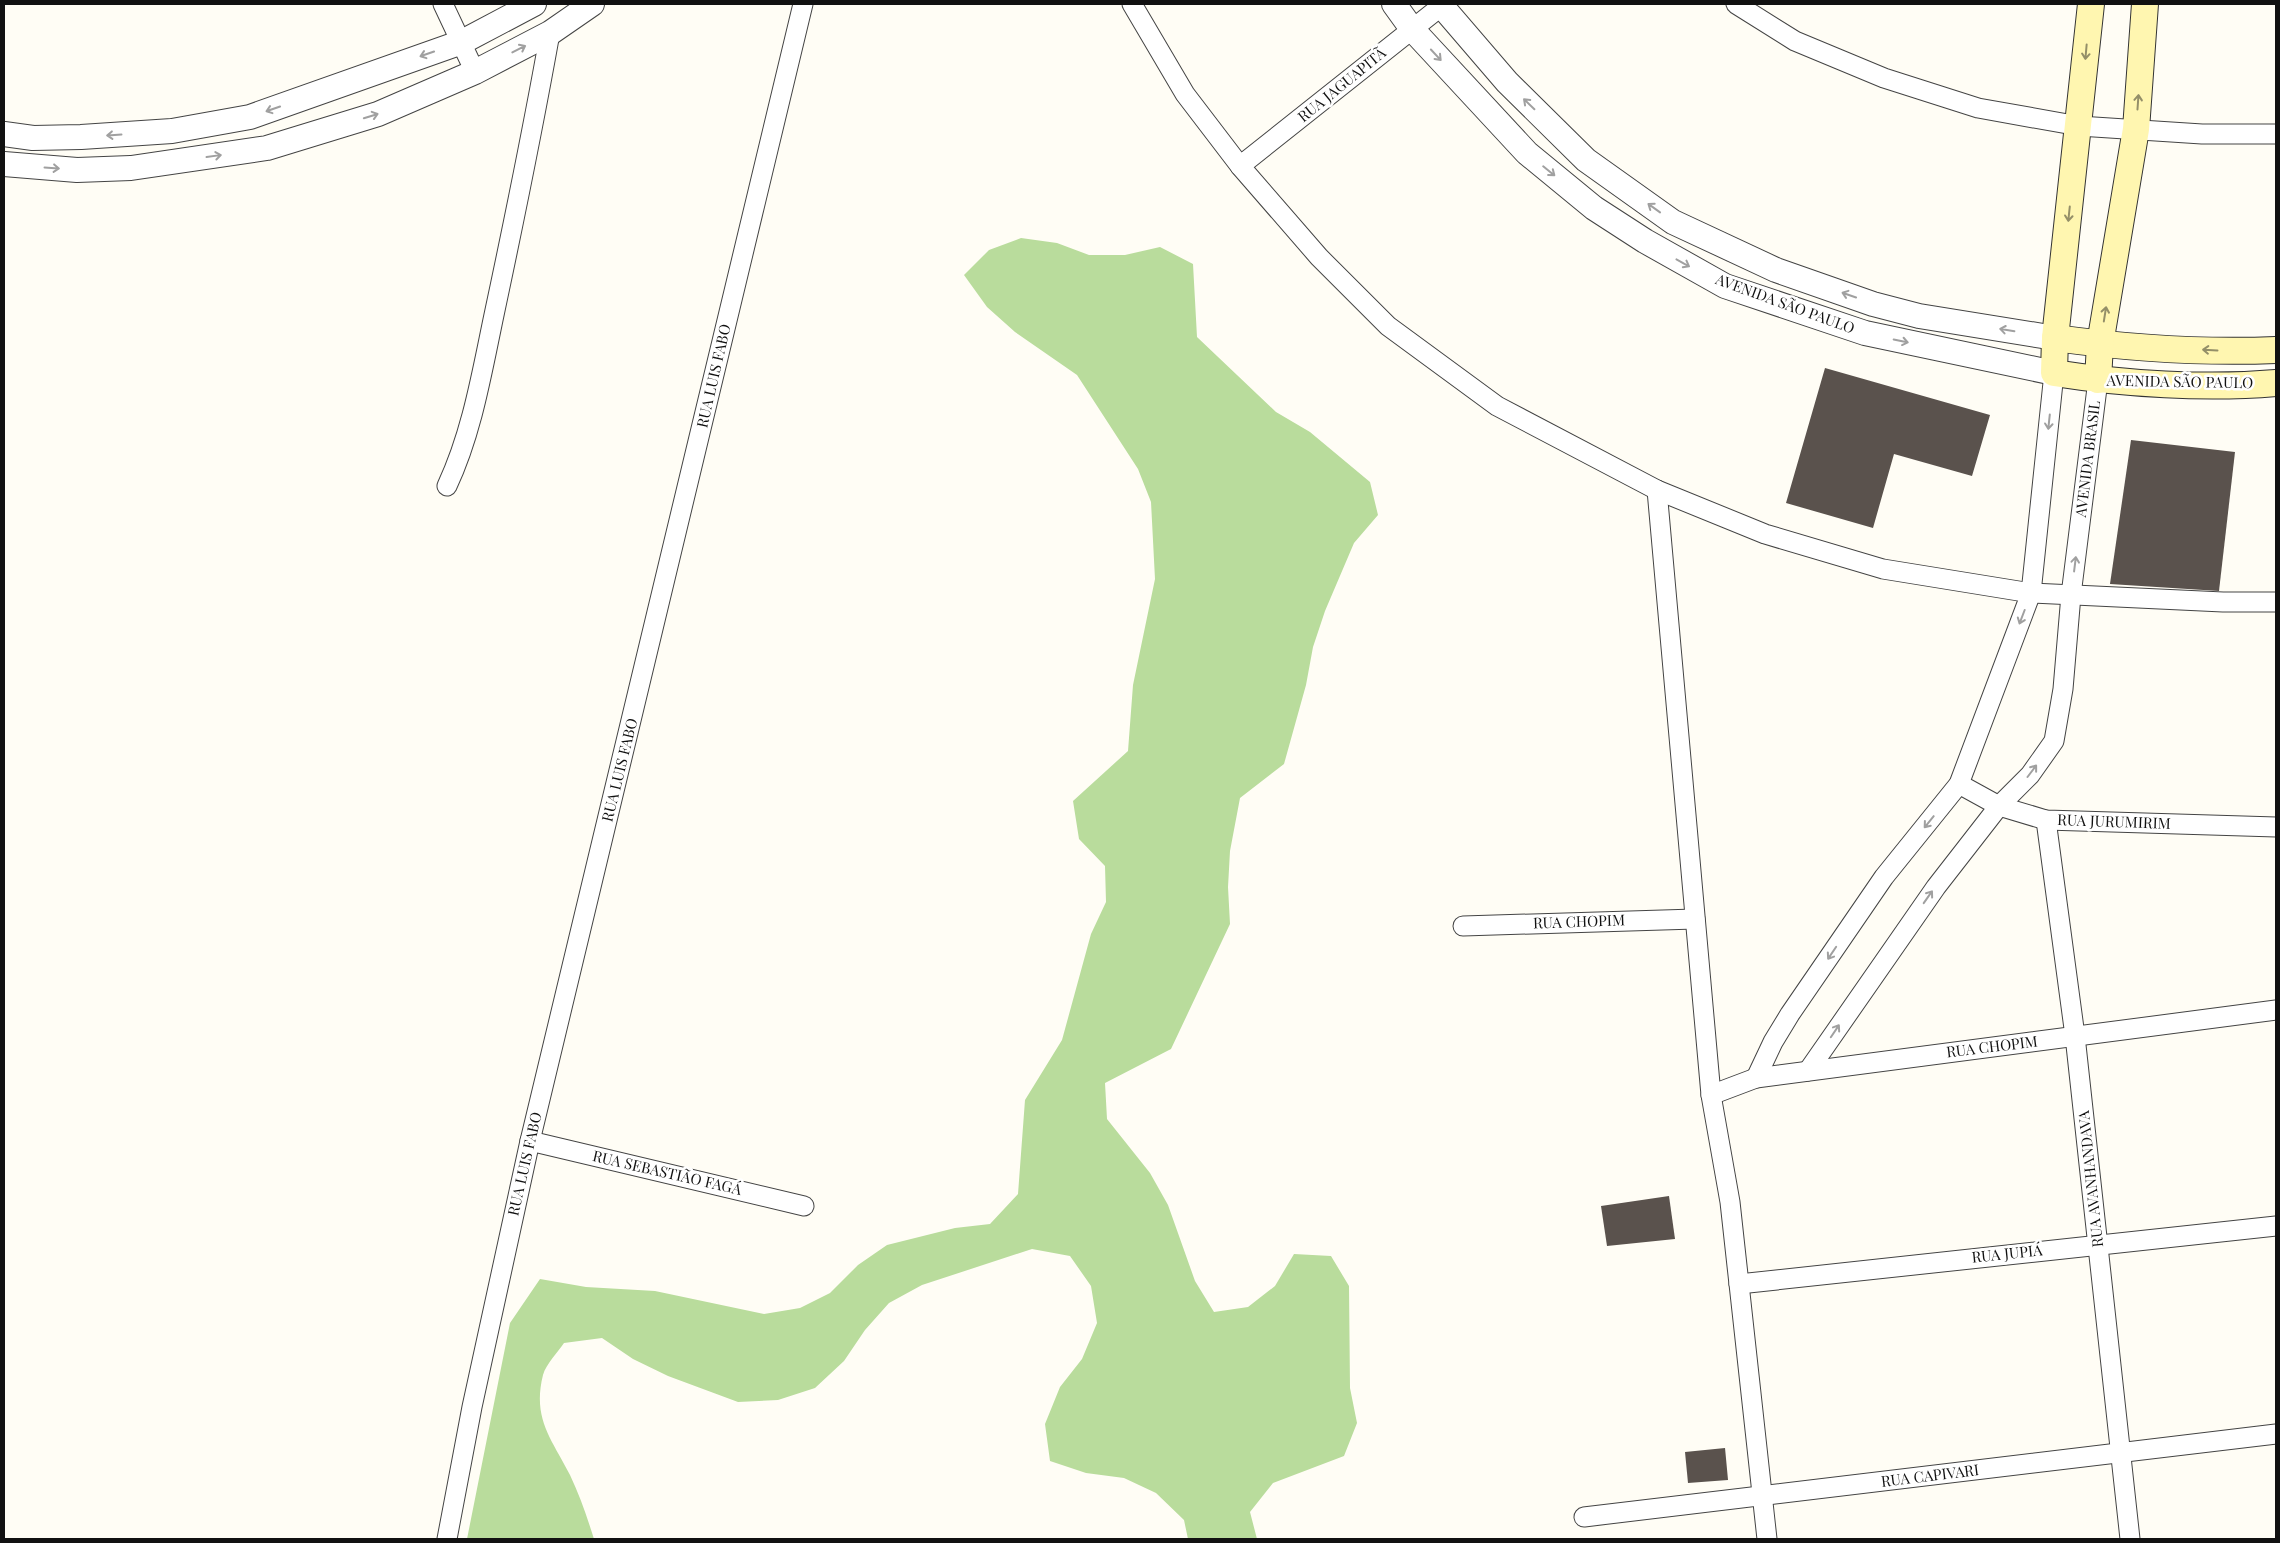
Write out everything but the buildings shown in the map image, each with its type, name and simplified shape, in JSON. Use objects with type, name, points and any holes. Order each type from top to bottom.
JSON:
[{"type":"main road","points":[[2054,373],[2056,338],[2091,4]]},
{"type":"main road","name":"AVENIDA BRASIL","points":[[2098,380],[2100,344],[2136,129],[2145,4]]},
{"type":"main road","name":"AVENIDA SÃO PAULO","points":[[2056,338],[2100,344],[2236,352],[2276,350]]},
{"type":"main road","points":[[2236,352],[2239,386]]},
{"type":"main road","name":"AVENIDA SÃO PAULO","points":[[2054,373],[2098,380],[2239,386],[2276,383]]},
{"type":"street","points":[[443,4],[475,72]]},
{"type":"street","points":[[4,134],[33,138],[172,131],[250,117],[462,42],[534,4]]},
{"type":"street","points":[[4,164],[78,170],[131,168],[267,148],[378,114],[475,72],[550,34],[592,4]]},
{"type":"street","name":"RUA LUIS FABO","points":[[446,1539],[472,1407],[530,1141],[803,4]]},
{"type":"street","points":[[1132,4],[1185,94],[1240,166],[1319,257],[1388,326],[1497,406],[1657,490],[1765,534],[1883,569],[2031,593],[2223,602],[2276,602]]},
{"type":"street","name":"AVENIDA SÃO PAULO","points":[[1394,4],[1412,29],[1527,154],[1594,208],[1645,241],[1725,286],[1865,333],[2054,373]]},
{"type":"street","name":"RUA JAGUAPITÃ","points":[[1240,166],[1442,4]]},
{"type":"street","name":"AVENIDA SÃO PAULO","points":[[1442,4],[1507,82],[1586,160],[1673,222],[1776,270],[1873,304],[1919,316],[2056,338]]},
{"type":"street","points":[[1736,4],[1795,41],[1884,78],[1978,108],[2079,126],[2202,134],[2276,134]]},
{"type":"street","points":[[447,486],[461,458],[487,348],[525,173],[550,34]]},
{"type":"street","points":[[78,170],[82,137]]},
{"type":"street","points":[[1865,333],[1873,304]]},
{"type":"street","points":[[1756,1078],[1773,1042],[1790,1014],[1884,877],[1959,784],[2031,593],[2054,373]]},
{"type":"street","name":"AVENIDA BRASIL","points":[[1808,1071],[1936,887],[1999,806],[2030,775],[2054,741],[2063,689],[2071,595],[2098,380]]},
{"type":"street","points":[[1657,490],[1711,1095],[1730,1202],[1767,1539]]},
{"type":"street","name":"RUA JURUMIRIM","points":[[1959,784],[1999,806],[2046,820],[2276,827]]},
{"type":"street","name":"RUA AVANHANDAVA","points":[[2046,820],[2075,1036],[2130,1539]]},
{"type":"street","name":"RUA CHOPIM","points":[[1463,926],[1694,919]]},
{"type":"street","name":"RUA CHOPIM","points":[[1711,1095],[1756,1078],[2276,1010]]},
{"type":"street","name":"RUA SEBASTIÃO FAGÁ","points":[[530,1141],[804,1206]]},
{"type":"street","name":"RUA JUPIÁ","points":[[1739,1284],[2276,1226]]},
{"type":"street","name":"RUA CAPIVARI","points":[[1584,1517],[2276,1434]]},
{"type":"green space","points":[[1021,238],[1057,243],[1089,255],[1125,255],[1160,247],[1193,264],[1197,337],[1276,412],[1310,432],[1370,482],[1378,515],[1354,543],[1325,611],[1313,647],[1306,685],[1284,764],[1240,798],[1230,851],[1228,887],[1230,924],[1171,1049],[1105,1083],[1107,1119],[1150,1173],[1168,1205],[1195,1281],[1214,1312],[1248,1307],[1275,1286],[1294,1254],[1331,1256],[1349,1286],[1350,1388],[1357,1423],[1344,1456],[1273,1483],[1250,1512],[1257,1539],[1188,1539],[1184,1520],[1156,1493],[1124,1478],[1086,1473],[1050,1461],[1045,1424],[1060,1387],[1082,1359],[1097,1323],[1091,1286],[1070,1256],[1032,1249],[922,1285],[889,1303],[865,1330],[844,1361],[815,1388],[778,1400],[738,1402],[668,1376],[633,1359],[602,1338],[564,1343],[549,1362],[543,1375],[540,1404],[546,1428],[574,1483],[594,1539],[467,1539],[510,1323],[540,1279],[586,1287],[655,1291],[764,1314],[800,1308],[830,1293],[858,1265],[887,1245],[955,1228],[990,1224],[1018,1194],[1025,1100],[1062,1040],[1091,934],[1106,902],[1105,866],[1079,839],[1073,801],[1128,751],[1133,685],[1155,579],[1151,502],[1138,469],[1077,375],[1015,332],[987,307],[964,275],[989,250]]}]
